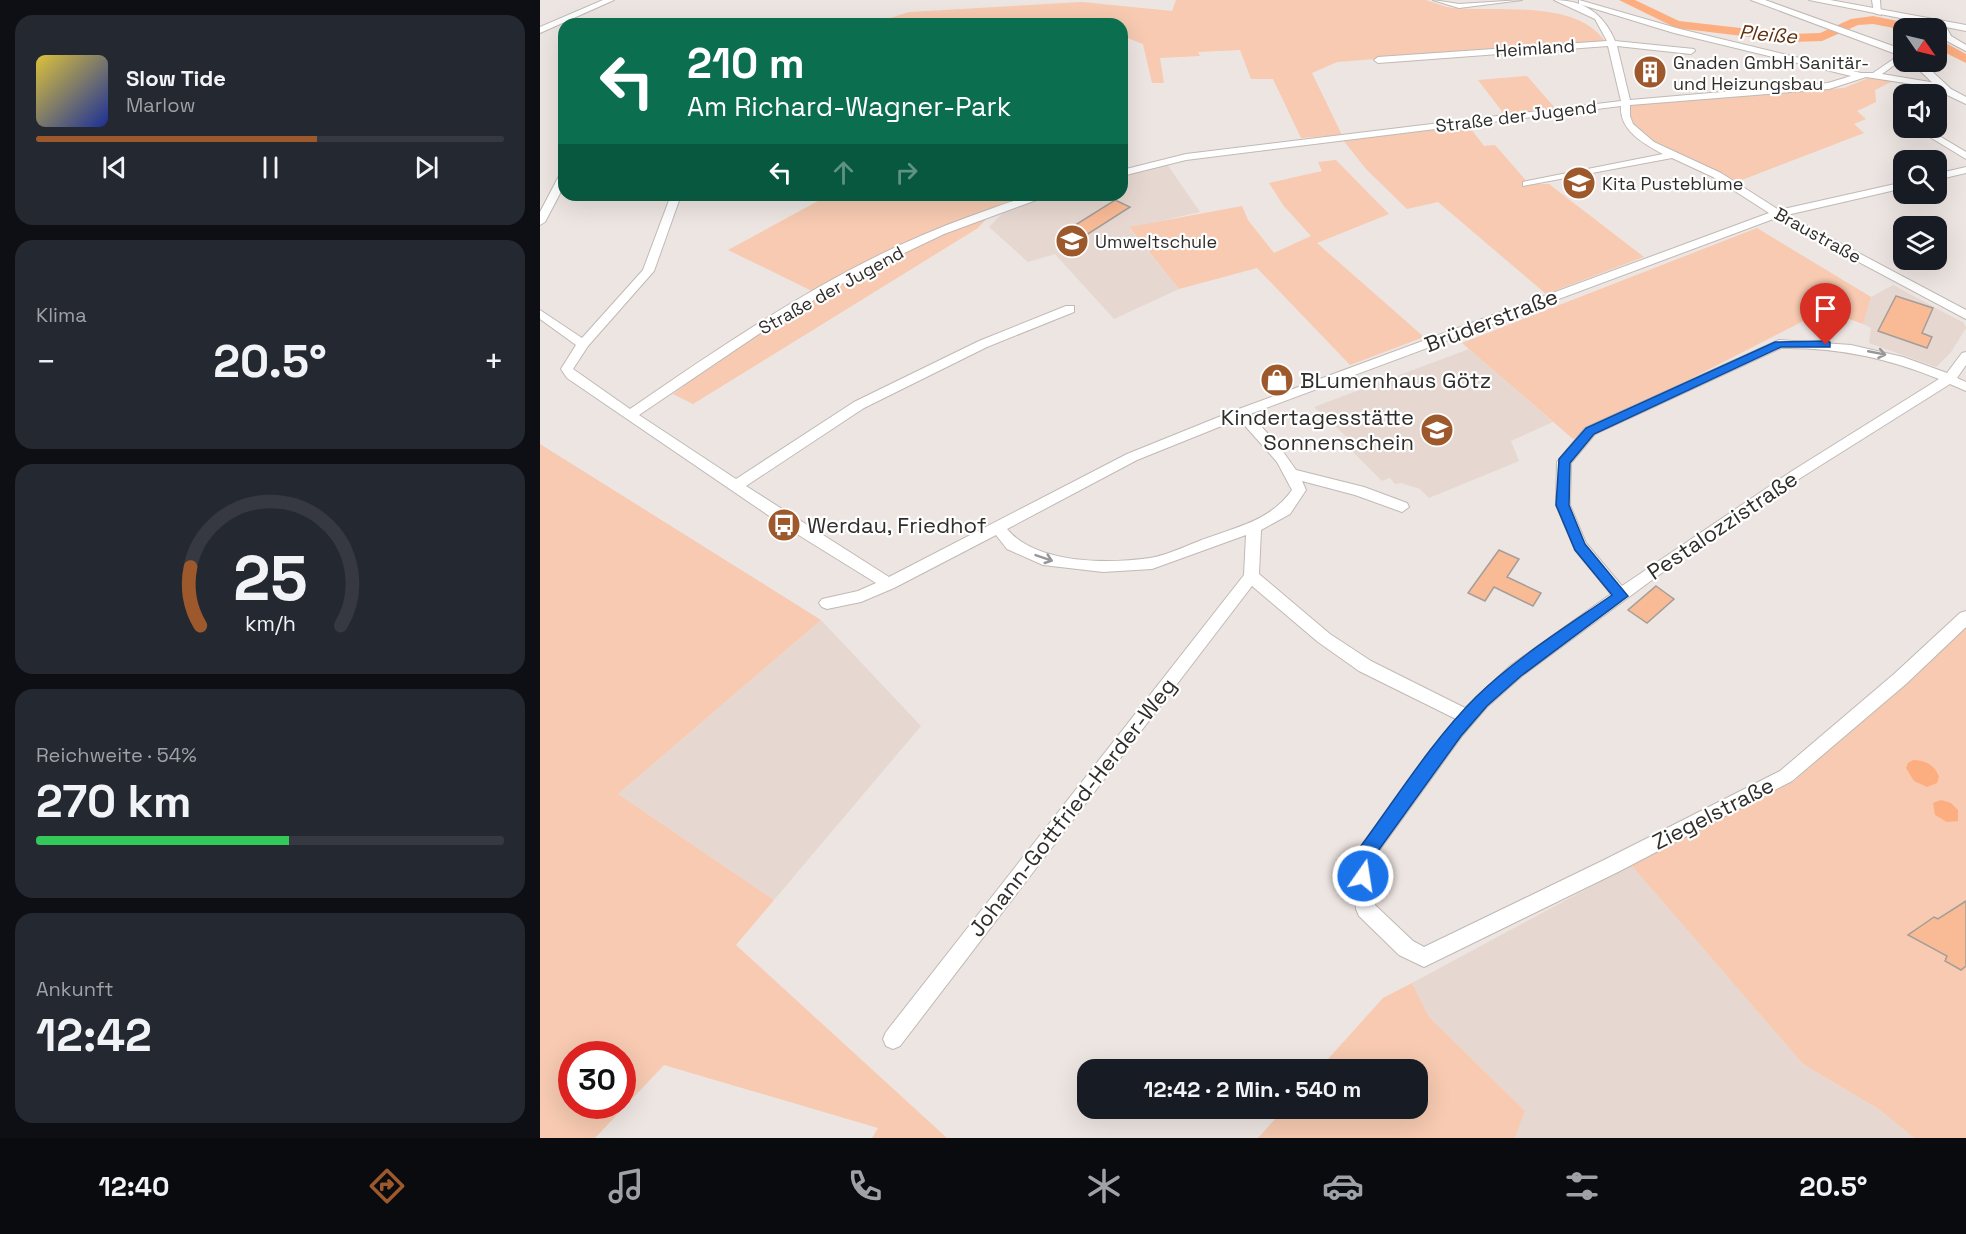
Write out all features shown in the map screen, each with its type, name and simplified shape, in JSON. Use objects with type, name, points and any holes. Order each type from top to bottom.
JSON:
[{"type":"street","points":[[568,18],[610,0]]},
{"type":"street","points":[[1437,0],[1459,6],[1518,0]]},
{"type":"street","name":"Braustraße","points":[[1558,0],[1598,17],[1612,43],[1626,103],[1624,116],[1629,125],[1651,144],[1717,175],[1777,214],[1966,315]]},
{"type":"street","points":[[1576,0],[1677,31],[1860,75]]},
{"type":"street","points":[[1756,0],[1843,33],[1893,47]]},
{"type":"street","points":[[1814,0],[1909,18]]},
{"type":"street","points":[[1876,0],[1878,13]]},
{"type":"street","points":[[540,30],[558,22]]},
{"type":"street","points":[[1947,24],[1966,28]]},
{"type":"street","points":[[1947,36],[1966,48]]},
{"type":"street","name":"Heimland","points":[[1378,60],[1612,43],[1691,51]]},
{"type":"street","points":[[1875,75],[1893,58]]},
{"type":"street","points":[[1926,72],[1939,84]]},
{"type":"street","name":"Straße der Jugend","points":[[1128,172],[1186,157],[1626,103],[1829,86],[1860,75],[1875,75],[1925,84]]},
{"type":"street","points":[[1947,90],[1966,101]]},
{"type":"street","points":[[1936,138],[1966,156]]},
{"type":"street","points":[[1527,184],[1671,155]]},
{"type":"street","points":[[1947,174],[1966,170]]},
{"type":"street","name":"Brüderstraße","points":[[827,603],[861,596],[889,584],[1132,457],[1241,413],[1777,214],[1893,187]]},
{"type":"street","points":[[540,222],[558,188]]},
{"type":"street","points":[[674,201],[648,271],[583,344],[567,369],[571,375],[789,522],[889,584]]},
{"type":"street","name":"Straße der Jugend","points":[[631,414],[808,299],[886,257],[925,238],[1028,201]]},
{"type":"street","points":[[737,485],[859,405],[983,344],[1070,309]]},
{"type":"street","points":[[540,314],[583,344]]},
{"type":"street","points":[[1621,596],[1580,546],[1563,505],[1564,462],[1590,431],[1779,344],[1807,343],[1845,347],[1891,356],[1966,387]]},
{"type":"street","name":"Pestalozzistraße","points":[[1424,957],[1406,948],[1366,909],[1361,860],[1467,717],[1516,671],[1621,596],[1797,474],[1949,379],[1966,356]]},
{"type":"street","points":[[998,526],[1012,545],[1048,561],[1103,566],[1152,563],[1254,527],[1285,510],[1299,490],[1294,474],[1241,413]]},
{"type":"street","points":[[1294,474],[1359,491],[1402,507]]},
{"type":"street","points":[[1254,527],[1251,576],[1324,638],[1365,666],[1467,717]]},
{"type":"street","name":"Johann-Gottfried-Herder-Weg","points":[[892,1039],[1251,576]]},
{"type":"street","name":"Ziegelstraße","points":[[1424,957],[1611,866],[1786,776],[1900,679],[1966,617]]},
{"type":"shaded area","points":[[1176,0],[1426,0],[1453,8],[1517,9],[1558,14],[1576,19],[1592,28],[1605,41],[1337,62],[1312,73],[1342,135],[1301,138],[1273,79],[1251,79],[1240,50],[1198,52],[1200,56],[1160,58],[1164,83],[1152,83],[1143,44],[1128,38],[1128,18],[890,18],[909,12],[1082,2],[1172,11]]},
{"type":"shaded area","points":[[1527,76],[1555,108],[1504,114],[1478,80]]},
{"type":"shaded area","points":[[1871,77],[1893,81],[1875,90],[1876,102],[1857,111],[1866,119],[1854,124],[1864,133],[1734,183],[1671,155],[1629,125],[1626,103],[1844,88]]},
{"type":"shaded area","points":[[1468,125],[1484,146],[1495,145],[1529,184],[1549,184],[1644,257],[1546,294],[1438,202],[1407,209],[1366,169],[1343,140]]},
{"type":"shaded area","points":[[1336,160],[1389,214],[1317,243],[1424,337],[1350,365],[1257,268],[1179,289],[1129,227],[1242,206],[1248,220],[1274,253],[1311,236],[1283,205],[1269,183],[1322,171],[1318,162]]},
{"type":"shaded area","name":"Umweltschule","points":[[1167,164],[1200,212],[1129,228],[1179,289],[1114,319],[1055,254],[1028,262],[989,227],[1007,209],[1033,201],[1128,201],[1128,174]]},
{"type":"shaded area","points":[[818,201],[1010,201],[917,240],[814,292],[728,250]]},
{"type":"shaded area","points":[[988,217],[978,228],[693,404],[673,394],[747,341],[824,294],[905,252]]},
{"type":"shaded area","points":[[1757,228],[1871,297],[1863,324],[1825,310],[1573,439],[1462,343]]},
{"type":"shaded area","points":[[1893,285],[1964,323],[1966,328],[1951,352],[1936,367],[1869,343],[1871,328],[1863,324],[1871,297]]},
{"type":"shaded area","name":"Kindertagesstätte Sonnenschein","points":[[1469,349],[1553,422],[1511,441],[1519,461],[1429,498],[1420,489],[1401,483],[1395,484],[1390,478],[1382,481],[1343,442],[1348,438],[1314,407]]},
{"type":"shaded area","points":[[540,444],[821,620],[618,794],[774,900],[736,945],[947,1138],[872,1138],[878,1128],[664,1065],[636,1095],[636,1041],[558,1041],[558,1119],[613,1119],[595,1138],[540,1138]]},
{"type":"shaded area","points":[[821,620],[921,726],[774,900],[618,794]]},
{"type":"shaded area","points":[[1966,626],[1966,1138],[1914,1138],[1880,1110],[1803,1064],[1631,865],[1794,781]]},
{"type":"shaded area","points":[[1913,760],[1932,766],[1939,777],[1937,783],[1927,787],[1914,781],[1906,768]]},
{"type":"shaded area","points":[[1941,800],[1951,803],[1958,810],[1958,821],[1947,822],[1935,815],[1933,803]]},
{"type":"shaded area","points":[[1631,865],[1803,1064],[1880,1110],[1914,1138],[1515,1138],[1525,1111],[1429,1017],[1412,983]]},
{"type":"shaded area","points":[[1412,983],[1429,1017],[1525,1111],[1515,1138],[1258,1138],[1275,1119],[1428,1119],[1428,1059],[1328,1059],[1383,998]]},
{"type":"building","points":[[1113,201],[1130,207],[1077,241],[1061,234]]},
{"type":"building","points":[[1896,296],[1933,308],[1922,333],[1932,337],[1927,348],[1878,331]]},
{"type":"building","name":"BLumenhaus Götz","points":[[1282,371],[1291,382],[1272,389],[1262,378]]},
{"type":"building","points":[[1499,550],[1519,559],[1507,577],[1541,593],[1533,606],[1494,587],[1485,601],[1468,593]]},
{"type":"building","points":[[1656,586],[1674,599],[1647,623],[1628,610]]},
{"type":"building","points":[[1966,901],[1966,966],[1961,970],[1945,961],[1947,956],[1908,935],[1934,917],[1938,919]]},
{"type":"waterway","name":"Pleiße","points":[[1625,0],[1676,24],[1792,38],[1822,37],[1855,22],[1873,20],[1893,24]]},
{"type":"waterway","name":"Pleiße","points":[[1947,48],[1966,59]]},
{"type":"place","name":"Gnaden GmbH Sanitär- und Heizungsbau","points":[[1650,72]]},
{"type":"place","name":"Kita Pusteblume","points":[[1579,183]]},
{"type":"place","name":"Umweltschule","points":[[1072,241]]},
{"type":"place","name":"BLumenhaus Götz","points":[[1277,380]]},
{"type":"place","name":"Kindertagesstätte Sonnenschein","points":[[1437,430]]},
{"type":"place","name":"Werdau, Friedhof","points":[[784,525]]},
{"type":"route","points":[[1363,876],[1361,860],[1467,717],[1516,671],[1621,596],[1580,546],[1563,505],[1564,462],[1590,431],[1779,344],[1826,345]]}]
